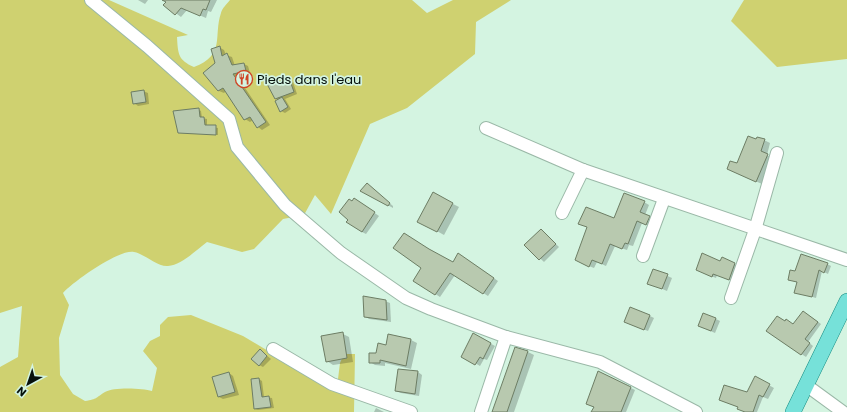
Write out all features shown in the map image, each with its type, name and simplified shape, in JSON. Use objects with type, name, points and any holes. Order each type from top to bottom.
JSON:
[{"type":"main road","points":[[793,412],[847,301]]},
{"type":"street","points":[[91,0],[147,46],[229,119],[237,147],[285,205],[341,253],[406,298],[506,337],[600,362],[696,412]]},
{"type":"street","points":[[486,128],[583,170],[664,199],[847,260]]},
{"type":"street","points":[[731,298],[755,230],[777,153]]},
{"type":"street","points":[[562,213],[583,170]]},
{"type":"street","points":[[643,256],[664,199]]},
{"type":"street","points":[[481,412],[506,337]]},
{"type":"street","points":[[273,349],[332,384],[411,412]]},
{"type":"street","points":[[806,385],[843,412]]},
{"type":"shaded area","points":[[0,0],[109,0],[188,35],[177,37],[178,48],[182,59],[194,67],[211,57],[216,44],[219,21],[223,8],[230,0],[412,0],[427,13],[453,0],[511,0],[476,22],[475,54],[407,108],[370,124],[331,214],[315,195],[304,215],[283,219],[254,249],[242,252],[207,242],[189,257],[168,266],[160,265],[138,253],[127,252],[108,260],[97,267],[63,293],[69,305],[59,338],[60,375],[73,394],[85,401],[94,399],[109,390],[114,389],[152,391],[157,368],[143,351],[150,341],[160,336],[160,325],[168,317],[191,315],[243,336],[295,367],[337,387],[340,363],[344,354],[355,354],[354,412],[0,412],[0,367],[18,357],[22,306],[0,313]]},
{"type":"shaded area","points":[[744,0],[847,0],[847,59],[777,67],[731,21]]},
{"type":"building","points":[[162,0],[210,0],[206,10],[203,9],[200,16],[181,8],[175,15],[163,5],[166,2]]},
{"type":"building","points":[[220,46],[222,56],[227,53],[232,65],[244,63],[246,71],[233,74],[266,122],[257,128],[250,117],[244,120],[223,88],[218,91],[203,73],[215,63],[211,49]]},
{"type":"building","points":[[289,78],[294,92],[275,99],[267,84],[274,80],[276,83]]},
{"type":"building","points":[[144,90],[146,102],[133,104],[131,92]]},
{"type":"building","points":[[282,97],[288,107],[280,112],[275,101]]},
{"type":"building","points":[[199,108],[200,117],[204,117],[205,125],[216,125],[216,135],[178,133],[173,111]]},
{"type":"building","points":[[748,136],[756,139],[757,137],[765,139],[761,151],[768,154],[756,182],[727,169],[730,161],[737,163]]},
{"type":"building","points":[[367,183],[390,203],[388,206],[360,191]]},
{"type":"building","points":[[433,192],[453,203],[437,232],[417,222]]},
{"type":"building","points":[[624,193],[645,201],[640,212],[650,216],[646,225],[637,221],[628,244],[625,243],[622,249],[610,244],[602,264],[592,260],[589,267],[575,260],[587,227],[578,224],[586,207],[614,218]]},
{"type":"building","points":[[354,198],[375,212],[362,232],[346,222],[348,220],[339,212],[349,199],[352,201]]},
{"type":"building","points":[[541,229],[556,244],[539,260],[524,245]]},
{"type":"building","points":[[404,233],[453,262],[458,253],[494,278],[483,294],[450,273],[435,295],[413,281],[421,268],[393,248]]},
{"type":"building","points":[[702,253],[720,261],[722,257],[735,263],[729,280],[713,274],[712,277],[696,270]]},
{"type":"building","points":[[801,254],[828,263],[824,273],[819,270],[812,297],[794,293],[797,282],[788,280],[790,270],[795,271]]},
{"type":"building","points":[[653,269],[668,274],[662,289],[647,284]]},
{"type":"building","points":[[363,296],[386,300],[387,320],[364,317]]},
{"type":"building","points":[[630,307],[650,315],[644,330],[624,322]]},
{"type":"building","points":[[803,311],[818,322],[805,339],[810,343],[801,355],[766,331],[777,316],[785,321],[786,319],[793,324]]},
{"type":"building","points":[[703,313],[716,318],[711,331],[698,326]]},
{"type":"building","points":[[343,332],[347,358],[326,362],[321,336]]},
{"type":"building","points":[[473,333],[491,343],[483,359],[480,357],[475,365],[461,357]]},
{"type":"building","points":[[388,334],[411,339],[406,366],[380,360],[380,363],[369,363],[369,353],[376,353],[378,343],[386,345]]},
{"type":"building","points":[[515,347],[528,351],[507,412],[492,412]]},
{"type":"building","points":[[260,349],[267,356],[259,366],[251,359]]},
{"type":"building","points":[[398,369],[418,371],[415,394],[395,391]]},
{"type":"building","points":[[598,371],[631,387],[621,412],[591,412],[594,407],[586,404]]},
{"type":"building","points":[[229,372],[235,392],[218,397],[212,377]]},
{"type":"building","points":[[755,376],[770,384],[763,397],[759,395],[753,412],[745,412],[737,409],[738,407],[719,400],[724,385],[747,392]]},
{"type":"building","points":[[259,378],[262,397],[269,396],[271,407],[254,409],[251,379]]},
{"type":"place","name":"Pieds dans l'eau","points":[[244,79]]}]
